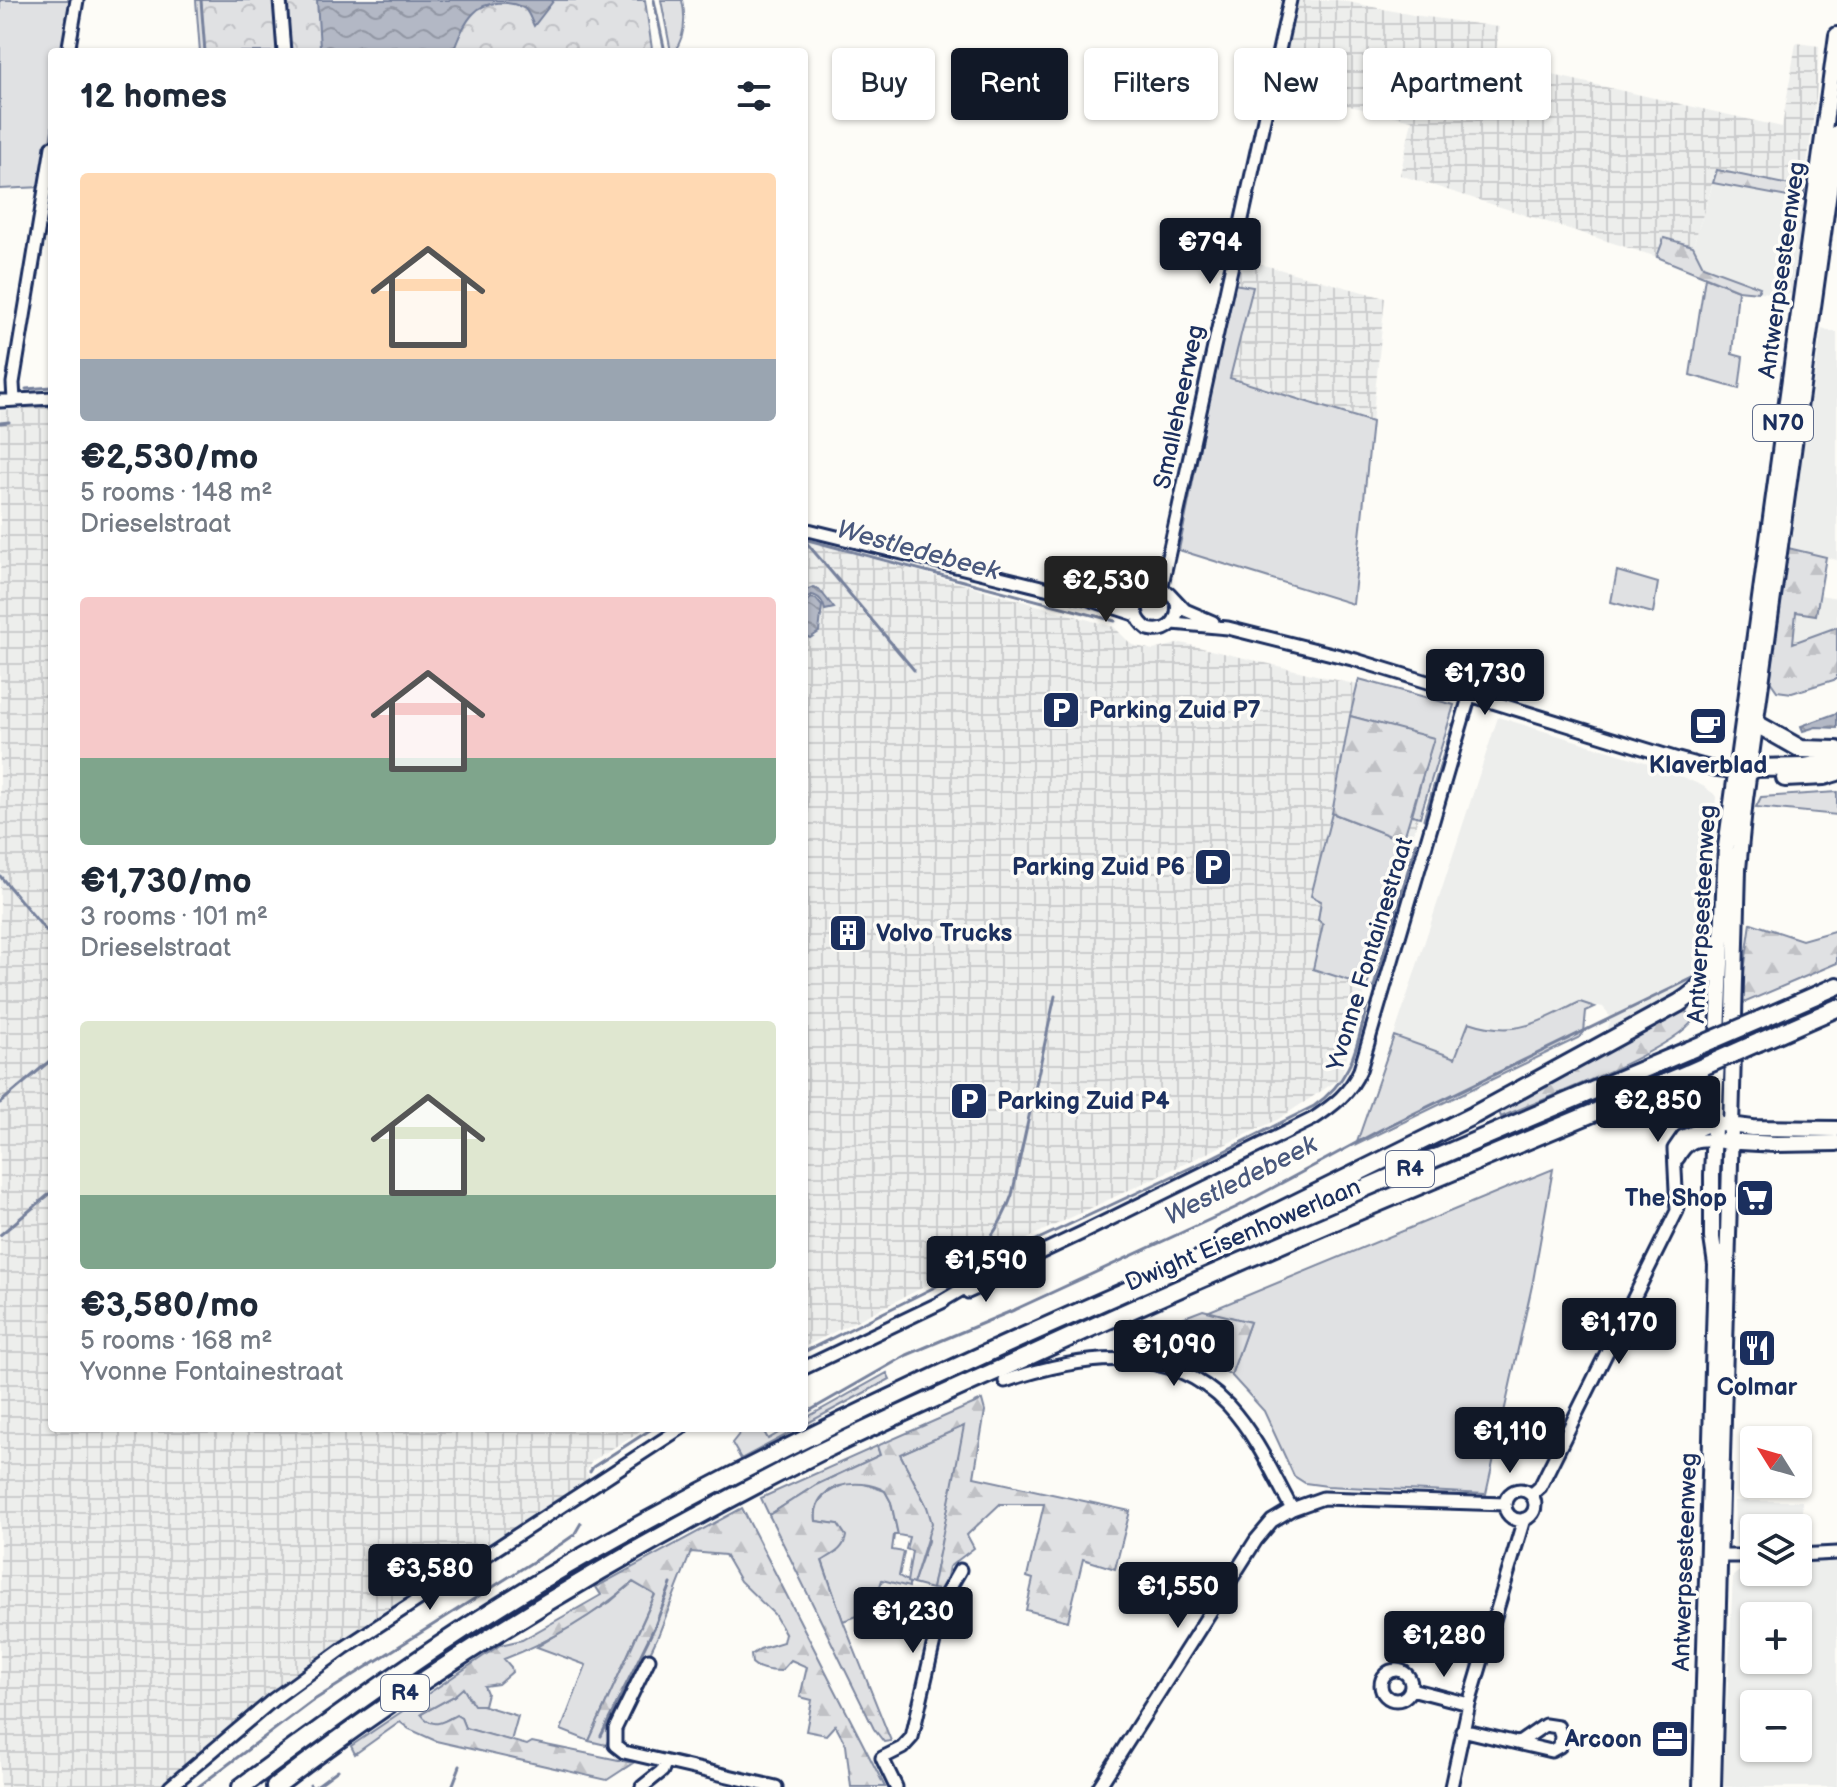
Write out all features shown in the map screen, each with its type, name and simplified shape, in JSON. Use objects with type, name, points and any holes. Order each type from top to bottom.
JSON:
[{"type":"highway","points":[[1755,723],[1801,749],[1837,750]]},
{"type":"highway","points":[[1741,772],[1837,761]]},
{"type":"highway","points":[[1741,772],[1754,777],[1778,778],[1809,778],[1837,772]]},
{"type":"highway","points":[[1156,1278],[1236,1232],[1474,1115],[1679,1003],[1703,986],[1711,973],[1720,941]]},
{"type":"highway","name":"Dwight Eisenhowerlaan","points":[[241,1787],[337,1716],[473,1623],[585,1555],[777,1452],[920,1383],[1156,1278],[1837,986]]},
{"type":"highway","name":"Dwight Eisenhowerlaan","points":[[275,1787],[422,1680],[539,1606],[821,1452],[1187,1284],[1837,1008]]},
{"type":"main road","name":"Antwerpsesteenweg","points":[[1701,1787],[1730,1142],[1723,1124],[1720,941],[1726,847],[1741,772],[1803,325],[1836,42]]},
{"type":"main road","name":"Antwerpsesteenweg","points":[[1803,325],[1837,133]]},
{"type":"main road","name":"Antwerpsesteenweg","points":[[1713,1787],[1714,1140],[1723,1124],[1741,772],[1755,723],[1773,541]]},
{"type":"main road","points":[[1723,1124],[1752,1128],[1837,1129]]},
{"type":"main road","points":[[1714,1140],[1837,1143]]},
{"type":"street","points":[[69,48],[77,0]]},
{"type":"street","points":[[280,0],[284,48]]},
{"type":"street","name":"Smalleheerweg","points":[[1161,589],[1290,0]]},
{"type":"street","points":[[14,400],[13,383],[48,171]]},
{"type":"street","points":[[0,401],[48,398]]},
{"type":"street","points":[[808,530],[1086,598],[1137,615]]},
{"type":"street","points":[[1086,598],[1114,600],[1161,589],[1185,610],[1228,628],[1356,660],[1678,759],[1741,772]]},
{"type":"street","points":[[1142,595],[1136,606],[1137,615],[1143,625],[1153,631],[1164,630],[1173,623],[1177,616],[1177,602]]},
{"type":"street","points":[[1173,623],[1228,628]]},
{"type":"street","name":"Yvonne Fontainestraat","points":[[808,1366],[939,1303],[993,1271],[1012,1266],[1313,1119],[1345,1095],[1360,1070],[1470,694]]},
{"type":"street","points":[[1531,1495],[1540,1487],[1677,1211],[1674,1149],[1683,1136],[1723,1124]]},
{"type":"street","points":[[1674,1166],[1684,1147],[1695,1139],[1714,1140]]},
{"type":"street","points":[[1005,1381],[1048,1366],[1106,1359],[1150,1362],[1178,1371],[1204,1385],[1230,1407],[1254,1439],[1292,1509]]},
{"type":"street","points":[[170,1787],[274,1699],[344,1648],[675,1432]]},
{"type":"street","points":[[1505,1504],[1509,1495],[1517,1490],[1531,1495]]},
{"type":"street","points":[[1451,1787],[1469,1704],[1524,1519],[1534,1510],[1531,1495]]},
{"type":"street","points":[[1099,1787],[1256,1540],[1272,1521],[1292,1509],[1323,1498],[1505,1504]]},
{"type":"street","points":[[1505,1504],[1511,1516],[1524,1519]]},
{"type":"street","points":[[1812,1554],[1837,1553]]},
{"type":"street","points":[[1713,1556],[1740,1556]]},
{"type":"street","points":[[896,1787],[882,1758],[902,1748],[912,1737],[944,1598],[960,1570]]},
{"type":"street","points":[[649,1659],[615,1729],[613,1741],[624,1752],[776,1787]]},
{"type":"street","points":[[1411,1689],[1469,1704]]},
{"type":"street","points":[[1462,1730],[1519,1743]]},
{"type":"street","points":[[642,1787],[662,1771],[665,1763]]},
{"type":"shaded area","points":[[1296,0],[1338,0],[1499,27],[1497,48],[1363,48],[1363,109],[1347,105],[1347,48],[1286,48]]},
{"type":"shaded area","points":[[1796,43],[1819,46],[1816,98],[1804,188],[1717,170],[1693,246],[1664,238],[1657,257],[1400,175],[1412,120],[1551,120],[1551,75],[1782,127]]},
{"type":"shaded area","points":[[1713,183],[1804,200],[1791,294],[1758,292],[1759,287],[1703,266],[1693,246]]},
{"type":"shaded area","points":[[1238,258],[1385,298],[1372,422],[1230,378],[1253,287],[1233,284]]},
{"type":"shaded area","points":[[1822,328],[1837,333],[1837,560],[1788,548]]},
{"type":"shaded area","points":[[48,405],[48,1432],[639,1432],[592,1461],[586,1472],[591,1479],[541,1516],[464,1562],[288,1679],[160,1787],[0,1787],[0,411]]},
{"type":"shaded area","name":"Volvo Trucks","points":[[808,540],[1114,627],[1132,645],[1153,650],[1181,643],[1455,708],[1388,908],[1341,1078],[1277,1120],[1036,1234],[1007,1252],[982,1245],[968,1259],[932,1283],[808,1345]]},
{"type":"shaded area","points":[[1820,595],[1837,598],[1837,627],[1793,643],[1796,611],[1816,614]]},
{"type":"shaded area","points":[[1498,717],[1655,765],[1714,794],[1703,955],[1698,983],[1606,1033],[1610,1022],[1603,1007],[1580,1002],[1528,1027],[1492,1030],[1455,1058],[1394,1036]]},
{"type":"shaded area","points":[[1734,1501],[1802,1501],[1802,1514],[1740,1514],[1740,1544],[1736,1544]]},
{"type":"shaded area","points":[[1812,1562],[1837,1562],[1837,1787],[1723,1787],[1733,1576],[1740,1571],[1740,1586],[1812,1586]]},
{"type":"green space","points":[[0,0],[74,0],[66,48],[48,48],[48,153],[42,187],[0,189]]},
{"type":"green space","points":[[196,0],[645,0],[652,48],[200,48]]},
{"type":"green space","points":[[661,0],[682,0],[684,27],[676,48],[670,48]]},
{"type":"green space","points":[[1717,170],[1804,188],[1804,200],[1713,183]]},
{"type":"green space","points":[[1664,238],[1693,246],[1703,266],[1760,287],[1758,292],[1738,290],[1657,257]]},
{"type":"green space","points":[[1705,277],[1738,290],[1732,354],[1743,357],[1739,389],[1690,375]]},
{"type":"green space","points":[[1233,284],[1253,287],[1230,378],[1372,422],[1353,604],[1179,550]]},
{"type":"green space","points":[[1788,548],[1826,557],[1816,615],[1796,612],[1793,643],[1837,627],[1837,679],[1792,693],[1777,691],[1770,681]]},
{"type":"green space","points":[[1617,571],[1658,583],[1653,613],[1611,602]]},
{"type":"green space","points":[[1359,679],[1454,705],[1420,817],[1412,815],[1433,739],[1350,716]]},
{"type":"green space","points":[[1350,716],[1434,738],[1403,841],[1332,813]]},
{"type":"green space","points":[[1837,792],[1837,815],[1756,807],[1761,797]]},
{"type":"green space","points":[[1332,813],[1409,843],[1367,986],[1313,969],[1323,924],[1318,920],[1321,901],[1311,896]]},
{"type":"green space","points":[[1751,923],[1802,940],[1837,930],[1837,963],[1739,1005]]},
{"type":"green space","points":[[1580,1002],[1595,1007],[1586,1011],[1584,1032],[1580,1037],[1356,1145],[1394,1036],[1455,1058],[1469,1022],[1500,1028],[1526,1026]]},
{"type":"green space","points":[[1683,1009],[1694,1019],[1661,1045],[1605,1074],[1501,1117],[1497,1107]]},
{"type":"green space","points":[[1553,1169],[1533,1281],[1486,1494],[1327,1486],[1305,1483],[1294,1476],[1264,1411],[1231,1375],[1250,1322],[1207,1312]]},
{"type":"green space","points":[[1203,1310],[1250,1322],[1231,1375],[1199,1355],[1131,1344],[1132,1337]]},
{"type":"green space","points":[[887,1373],[890,1379],[808,1423],[808,1417]]},
{"type":"green space","points":[[982,1400],[985,1411],[974,1477],[1130,1511],[1115,1569],[1083,1559],[1068,1621],[1026,1610],[1033,1579],[1027,1577],[1044,1504],[1000,1504],[967,1535],[974,1548],[949,1567],[944,1591],[932,1589],[964,1426],[900,1454],[932,1523],[913,1584],[907,1582],[912,1551],[906,1549],[909,1537],[898,1535],[891,1502],[885,1491],[875,1486],[851,1484],[829,1491],[816,1508],[816,1521],[838,1524],[846,1536],[840,1548],[822,1561],[891,1741],[884,1742],[874,1729],[769,1515],[816,1485],[880,1455],[877,1446]]},
{"type":"green space","points":[[965,1425],[932,1589],[913,1584],[928,1541],[927,1507],[900,1454]]},
{"type":"green space","points":[[741,1432],[764,1432],[768,1439],[780,1432],[792,1432],[741,1459],[732,1443]]},
{"type":"green space","points":[[877,1446],[880,1455],[816,1485],[769,1515],[761,1498]]},
{"type":"green space","points":[[848,1483],[862,1483],[885,1491],[891,1502],[898,1535],[894,1535],[892,1550],[904,1552],[899,1576],[909,1582],[909,1587],[882,1580],[872,1611],[843,1621],[822,1560],[837,1552],[838,1524],[816,1521],[816,1513],[824,1496]]},
{"type":"green space","points":[[742,1508],[885,1787],[851,1787],[846,1745],[835,1725],[826,1735],[806,1731],[812,1700],[800,1697],[807,1667],[791,1660],[781,1671],[773,1671],[752,1663],[751,1655],[783,1642],[785,1633],[774,1614],[740,1581],[725,1555],[691,1552],[658,1636],[606,1745],[589,1741],[655,1595],[633,1582],[572,1626],[504,1659],[512,1672],[498,1684],[484,1686],[487,1693],[484,1705],[474,1705],[463,1688],[421,1714],[433,1723],[456,1715],[461,1718],[465,1728],[527,1745],[532,1742],[633,1763],[607,1780],[436,1741],[400,1722],[355,1754],[351,1746],[500,1645],[522,1640],[601,1595],[596,1587]]},
{"type":"green space","points":[[633,1582],[655,1594],[589,1741],[561,1730],[586,1665],[537,1647],[610,1602]]},
{"type":"green space","points":[[463,1687],[471,1702],[518,1716],[511,1741],[465,1728],[461,1718],[450,1718],[438,1725],[425,1720],[421,1714],[454,1696]]},
{"type":"water","points":[[317,0],[554,0],[534,26],[525,9],[519,6],[499,3],[485,6],[467,21],[455,48],[320,48]]},
{"type":"water","points":[[808,589],[819,589],[834,608],[825,610],[821,600],[811,595],[808,597]]},
{"type":"water","points":[[816,599],[822,606],[819,632],[810,638],[808,637],[808,601]]},
{"type":"water","points":[[1837,713],[1837,728],[1816,727],[1803,731],[1801,726]]},
{"type":"waterway","points":[[201,0],[205,48]]},
{"type":"waterway","points":[[654,0],[664,48]]},
{"type":"waterway","points":[[26,389],[48,387]]},
{"type":"waterway","points":[[42,406],[48,406]]},
{"type":"waterway","points":[[0,423],[9,422]]},
{"type":"waterway","name":"Westledebeek","points":[[808,540],[1115,621]]},
{"type":"waterway","points":[[808,545],[914,670]]},
{"type":"waterway","points":[[1424,819],[1453,724]]},
{"type":"waterway","points":[[1373,990],[1416,843]]},
{"type":"waterway","points":[[0,876],[48,933]]},
{"type":"waterway","name":"Westledebeek","points":[[808,1412],[907,1355],[1014,1310],[1237,1207],[1382,1129],[1693,978]]},
{"type":"waterway","name":"Westledebeek","points":[[808,1350],[953,1278],[988,1241],[1012,1195],[1055,996]]},
{"type":"waterway","points":[[1034,1241],[1314,1106],[1345,1074],[1356,1049],[1367,1006]]},
{"type":"waterway","points":[[0,1103],[48,1062]]},
{"type":"waterway","points":[[0,1235],[48,1195]]},
{"type":"waterway","name":"Westledebeek","points":[[590,1472],[647,1432]]},
{"type":"waterway","points":[[198,1787],[311,1702],[561,1544],[574,1535],[581,1523]]},
{"type":"waterway","points":[[601,1736],[655,1626],[671,1584]]},
{"type":"waterway","points":[[452,1787],[460,1766]]},
{"type":"waterway","points":[[315,1787],[338,1770]]},
{"type":"place","name":"Parking Zuid P7","points":[[1061,710]]},
{"type":"place","name":"Klaverblad","points":[[1708,726]]},
{"type":"place","name":"Parking Zuid P6","points":[[1213,867]]},
{"type":"place","name":"Volvo Trucks","points":[[848,933]]},
{"type":"place","name":"Parking Zuid P4","points":[[969,1101]]},
{"type":"place","name":"The Shop","points":[[1755,1198]]},
{"type":"place","name":"Colmar","points":[[1757,1348]]},
{"type":"place","name":"Arcoon","points":[[1670,1739]]}]
